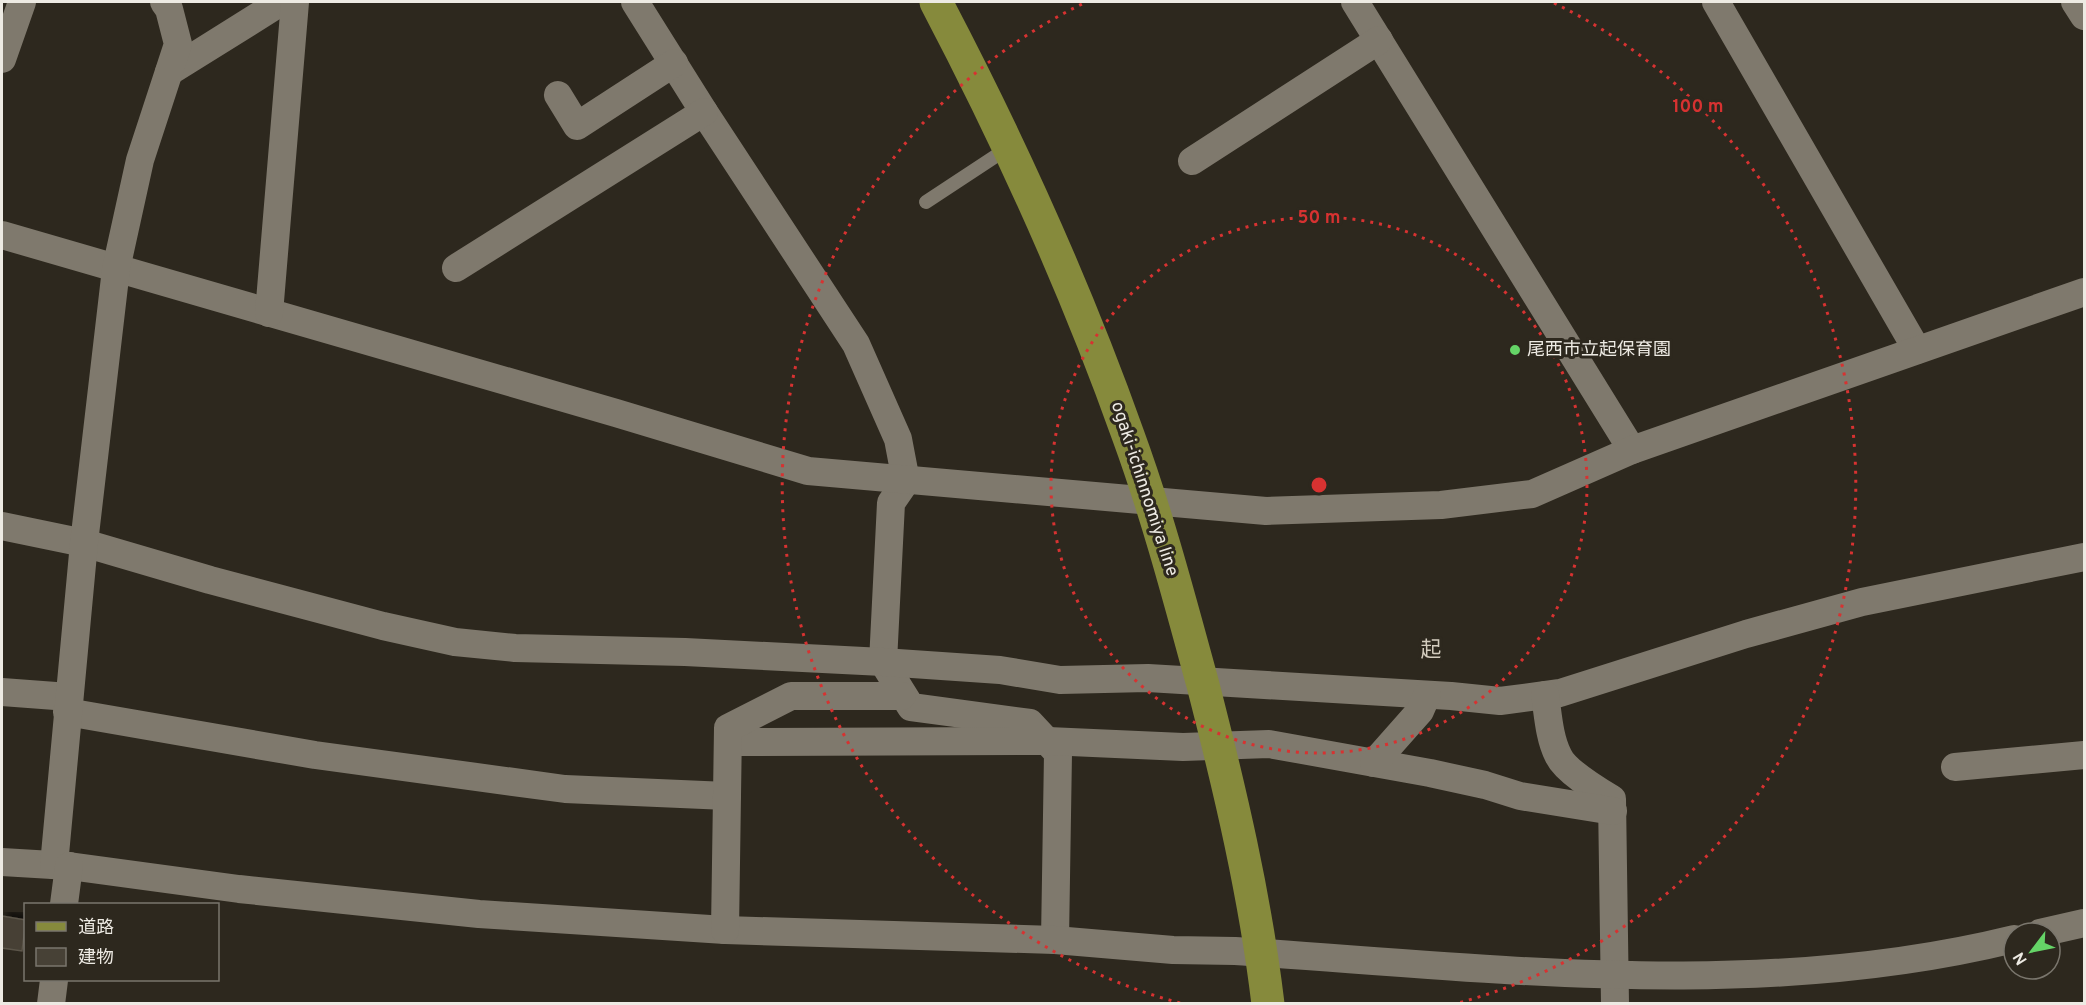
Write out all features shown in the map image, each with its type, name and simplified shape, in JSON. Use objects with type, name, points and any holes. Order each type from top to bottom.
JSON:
[{"type":"main road","name":"ogaki-ichinnomiya line","points":[[936,2],[969,64],[1024,182],[1084,319],[1129,436],[1176,584],[1227,780],[1252,891],[1267,992]]},
{"type":"street","points":[[2,59],[22,2]]},
{"type":"street","points":[[169,72],[281,2]]},
{"type":"street","points":[[269,313],[295,2]]},
{"type":"street","points":[[635,2],[856,344],[898,439],[906,481],[891,503],[883,662],[902,696],[911,707],[1030,723],[1059,753],[1055,940]]},
{"type":"street","points":[[1355,2],[1632,450]]},
{"type":"street","points":[[1716,2],[1917,350]]},
{"type":"street","points":[[2075,2],[2085,16]]},
{"type":"street","points":[[64,903],[61,865],[68,705],[84,543],[116,269],[140,160],[178,44],[169,4]]},
{"type":"street","points":[[1192,161],[1379,40]]},
{"type":"street","points":[[558,95],[577,126],[674,63]]},
{"type":"street","points":[[456,268],[704,112]]},
{"type":"street","points":[[2,235],[808,471],[1266,511],[1441,505],[1533,494],[1632,450],[2085,292]]},
{"type":"street","points":[[2,526],[84,543],[372,623],[455,642],[515,648],[685,652],[883,662],[1000,670],[1060,680],[1148,678],[1500,701],[1560,693],[1746,634],[1862,602],[2085,557]]},
{"type":"street","points":[[2,692],[315,755],[565,789],[727,796]]},
{"type":"street","points":[[1374,763],[1420,711],[1427,695]]},
{"type":"street","points":[[1545,695],[1558,757],[1581,779],[1612,799],[1615,990]]},
{"type":"street","points":[[725,930],[728,728],[791,696],[902,696]]},
{"type":"street","points":[[728,742],[1048,741],[1183,747],[1269,744],[1485,785],[1520,796],[1612,811]]},
{"type":"street","points":[[1955,767],[2085,755]]},
{"type":"street","points":[[2,862],[61,865],[239,889],[479,915],[725,930],[1055,940],[1173,950],[1235,951],[1615,990],[1709,977],[1815,972],[1890,963],[1965,951],[2002,942]]},
{"type":"street","points":[[2062,928],[2085,923]]},
{"type":"street","points":[[51,1004],[54,981]]},
{"type":"lane","points":[[926,201],[1008,148]]},
{"type":"building","points":[[2,916],[24,920],[22,951],[2,948]]},
{"type":"place","name":"尾西市立起保育園","points":[[1515,350]]},
{"type":"district","name":"起","points":[[1431,650]]}]
